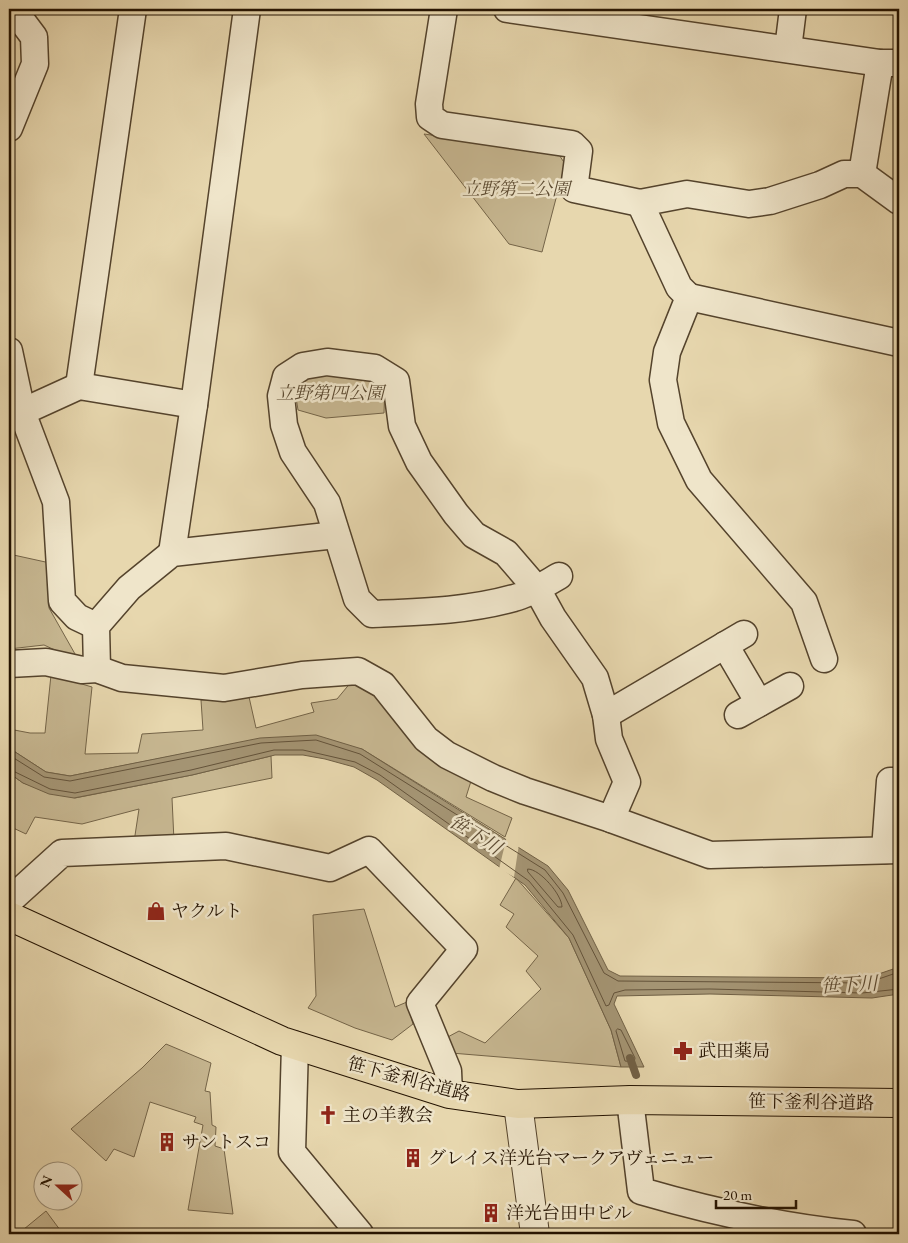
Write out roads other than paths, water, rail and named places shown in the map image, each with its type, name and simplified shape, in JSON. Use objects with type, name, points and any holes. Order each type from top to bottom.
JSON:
[{"type":"main road","name":"笹下釜利谷道路","points":[[9,916],[295,1045],[449,1094],[518,1104],[630,1100],[899,1104]]},
{"type":"street","points":[[79,386],[133,9]]},
{"type":"street","points":[[172,553],[194,405],[247,9]]},
{"type":"street","points":[[444,9],[429,104],[430,117],[442,125],[572,144],[578,151],[574,189],[640,202],[687,194],[749,204],[770,201],[803,191],[844,174],[862,174],[899,201]]},
{"type":"street","points":[[507,9],[666,19],[788,49],[890,63],[862,174]]},
{"type":"street","points":[[788,49],[793,9]]},
{"type":"street","points":[[9,128],[35,64],[34,37],[15,16]]},
{"type":"street","points":[[640,202],[679,287],[689,297],[899,343]]},
{"type":"street","points":[[689,297],[666,352],[663,380],[672,423],[699,480],[804,602],[824,658]]},
{"type":"street","points":[[9,351],[19,418],[56,502],[62,601],[77,617],[96,626]]},
{"type":"street","points":[[559,576],[537,589],[516,598],[446,610],[372,614],[357,599],[336,535],[328,503],[293,452],[284,425],[281,396],[286,377],[303,366],[327,362],[375,368],[396,381],[402,426],[419,462],[456,514],[474,534],[506,553],[537,589],[553,618],[595,678],[606,715],[609,739],[627,782],[612,819]]},
{"type":"street","points":[[19,418],[79,386],[194,405]]},
{"type":"street","points":[[97,669],[96,626],[128,588],[172,553],[336,535]]},
{"type":"street","points":[[606,715],[735,640],[748,709],[790,686]]},
{"type":"street","points":[[9,664],[46,662],[82,670],[97,669],[122,678],[224,688],[302,675],[358,671],[383,685],[426,739],[447,755],[493,778],[525,791],[612,819],[710,854],[892,850],[890,781],[899,781]]},
{"type":"street","points":[[9,901],[62,853],[226,846],[330,868],[369,850],[464,949],[420,1003],[448,1071],[449,1094]]},
{"type":"street","points":[[295,1045],[292,1152],[360,1234]]},
{"type":"street","points":[[630,1100],[641,1191],[690,1205],[786,1225],[853,1234]]},
{"type":"street","points":[[518,1104],[535,1234]]},
{"type":"water","name":"笹下川","points":[[316,735],[362,749],[548,866],[568,890],[608,970],[620,976],[867,978],[899,967],[899,994],[872,998],[710,994],[617,996],[614,1004],[644,1067],[621,1067],[611,1030],[569,938],[525,885],[377,780],[354,767],[303,755],[275,755],[192,775],[74,798],[49,794],[23,783],[9,773],[9,748],[46,772],[70,776],[260,738]]},
{"type":"waterway","points":[[630,1058],[636,1075]]},
{"type":"place","name":"ヤクルト","points":[[156,911]]},
{"type":"place","name":"武田薬局","points":[[683,1051]]},
{"type":"place","name":"主の羊教会","points":[[328,1115]]},
{"type":"place","name":"サントスコ","points":[[167,1142]]},
{"type":"place","name":"グレイス洋光台マークアヴェニュー","points":[[413,1158]]},
{"type":"place","name":"洋光台田中ビル","points":[[491,1213]]},
{"type":"park label","name":"立野第二公園","points":[[516,189]]},
{"type":"park label","name":"立野第四公園","points":[[330,393]]}]
